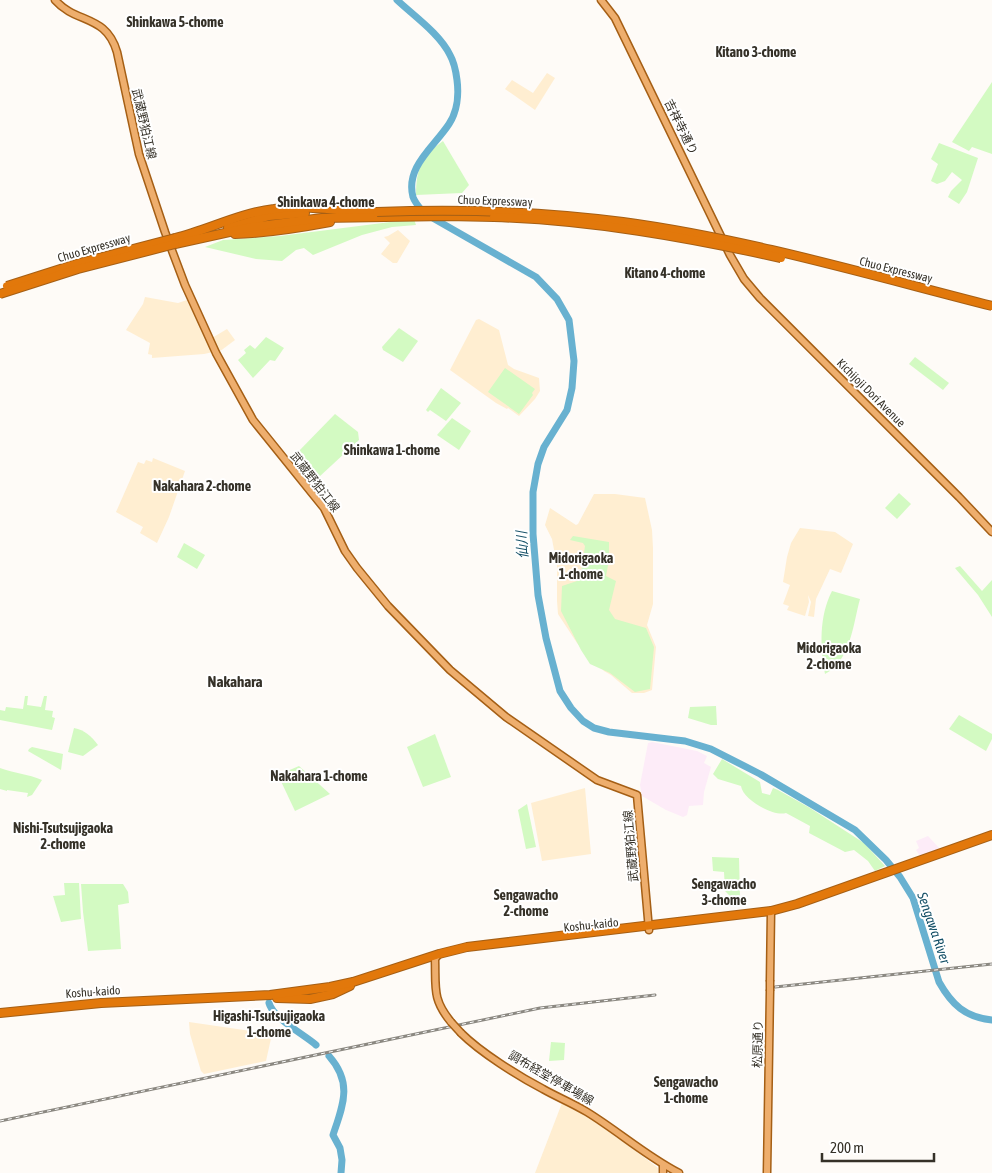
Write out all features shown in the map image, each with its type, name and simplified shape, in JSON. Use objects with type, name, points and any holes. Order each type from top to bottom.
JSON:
[{"type":"highway","name":"Chuo Expressway","points":[[0,294],[175,241],[246,215],[271,209],[296,208],[378,215],[494,217],[593,224],[692,239],[802,263],[992,311]]},
{"type":"highway","name":"Chuo Expressway","points":[[362,218],[445,210],[517,212],[625,223],[699,235],[785,254],[992,306]]},
{"type":"highway","points":[[204,237],[239,224],[269,216],[300,213],[362,218]]},
{"type":"highway","points":[[204,237],[266,232],[362,218]]},
{"type":"highway","name":"Chuo Expressway","points":[[0,289],[76,264],[175,241],[204,237]]},
{"type":"highway","name":"Koshu-kaido","points":[[896,870],[992,835]]},
{"type":"highway","name":"Koshu-kaido","points":[[0,1013],[82,1004],[187,999],[205,1001],[310,999],[333,994],[349,986],[477,946],[771,913],[992,839]]},
{"type":"main road","name":"武蔵野狛江線","points":[[56,0],[66,10],[100,26],[112,37],[117,52],[138,154],[190,296],[216,353],[243,404],[262,432],[324,508],[351,560],[408,628],[477,694],[529,734],[597,780],[637,796],[649,928]]},
{"type":"main road","name":"吉祥寺通り","points":[[601,0],[616,18],[736,267]]},
{"type":"main road","name":"Kichijoji Dori Avenue","points":[[736,267],[760,298],[992,532]]},
{"type":"main road","name":"松原通り","points":[[767,1173],[771,913]]},
{"type":"main road","name":"調布経堂停車場線","points":[[437,957],[436,1000],[443,1012],[468,1040],[543,1089],[581,1108],[663,1165],[679,1173]]},
{"type":"main road","points":[[663,1165],[663,1173]]},
{"type":"shaded area","points":[[547,73],[555,78],[535,110],[505,89],[512,80],[533,93]]},
{"type":"shaded area","points":[[398,230],[410,241],[397,263],[393,263],[381,254],[390,243],[384,237]]},
{"type":"shaded area","points":[[145,297],[178,303],[187,300],[213,352],[152,358],[152,355],[148,354],[150,343],[126,330],[143,304]]},
{"type":"shaded area","points":[[479,319],[499,330],[508,365],[539,378],[540,391],[519,416],[508,408],[496,403],[450,370],[476,320]]},
{"type":"shaded area","points":[[227,329],[235,340],[219,352],[212,338]]},
{"type":"shaded area","points":[[153,458],[185,471],[169,517],[157,543],[140,533],[143,527],[116,512],[138,462],[144,464],[146,460],[152,462]]},
{"type":"shaded area","points":[[594,494],[615,494],[645,498],[652,530],[653,548],[653,604],[647,625],[656,647],[652,690],[644,693],[632,693],[604,671],[577,643],[558,614],[557,566],[552,539],[545,525],[550,508],[576,525]]},
{"type":"shaded area","points":[[800,528],[835,532],[853,544],[841,573],[830,569],[816,599],[814,617],[808,616],[811,602],[808,595],[809,602],[805,616],[787,610],[789,606],[783,604],[790,585],[783,582],[787,557],[791,543]]},
{"type":"shaded area","points":[[652,742],[697,751],[707,756],[704,763],[711,767],[704,792],[703,805],[689,806],[687,815],[683,817],[666,810],[642,796],[640,785],[648,743]]},
{"type":"shaded area","points":[[585,788],[591,854],[542,861],[531,803]]},
{"type":"shaded area","points":[[928,836],[941,850],[920,856],[916,850],[919,848],[916,841]]},
{"type":"shaded area","points":[[189,1022],[272,1034],[266,1061],[204,1074],[201,1071],[190,1034]]},
{"type":"shaded area","points":[[562,1103],[590,1118],[633,1149],[658,1168],[658,1173],[535,1173]]},
{"type":"green space","points":[[992,82],[992,154],[972,147],[969,151],[952,142]]},
{"type":"green space","points":[[443,141],[469,185],[462,193],[416,195],[417,178],[421,164]]},
{"type":"green space","points":[[939,143],[978,158],[967,192],[959,204],[948,197],[962,180],[952,172],[945,181],[937,184],[931,181],[938,164],[931,159]]},
{"type":"green space","points":[[414,219],[416,225],[392,227],[362,235],[313,255],[304,248],[296,250],[282,261],[256,259],[205,247],[223,240],[280,236]]},
{"type":"green space","points":[[399,328],[418,341],[403,362],[383,350],[382,347]]},
{"type":"green space","points":[[266,337],[284,348],[275,361],[270,360],[253,378],[238,360],[246,353],[244,350],[250,345],[255,349]]},
{"type":"green space","points":[[915,357],[949,383],[943,390],[909,364]]},
{"type":"green space","points":[[505,368],[535,389],[532,393],[533,395],[519,414],[488,392]]},
{"type":"green space","points":[[441,388],[461,403],[446,421],[430,410],[428,412],[426,410]]},
{"type":"green space","points":[[335,414],[358,432],[359,440],[319,477],[296,454]]},
{"type":"green space","points":[[452,418],[471,431],[459,450],[437,435]]},
{"type":"green space","points":[[899,493],[911,504],[897,519],[885,508]]},
{"type":"green space","points":[[573,536],[609,542],[609,560],[606,576],[616,581],[609,610],[615,619],[646,628],[654,647],[650,689],[635,692],[610,673],[590,664],[561,611],[562,586],[580,580],[585,546],[583,543],[570,540]]},
{"type":"green space","points":[[184,543],[205,555],[197,569],[177,557]]},
{"type":"green space","points":[[960,566],[982,591],[992,580],[992,617],[978,595],[955,568]]},
{"type":"green space","points":[[832,591],[860,599],[846,651],[834,668],[825,674],[822,632],[825,611]]},
{"type":"green space","points":[[25,696],[28,696],[27,705],[41,707],[44,696],[47,696],[45,710],[53,711],[52,717],[55,718],[52,730],[0,720],[0,710],[5,711],[6,707],[23,709]]},
{"type":"green space","points":[[716,706],[717,725],[688,718],[690,707]]},
{"type":"green space","points":[[959,715],[992,734],[992,739],[986,751],[949,729]]},
{"type":"green space","points":[[74,728],[88,734],[98,745],[83,756],[68,752]]},
{"type":"green space","points":[[435,734],[451,777],[423,787],[407,747]]},
{"type":"green space","points":[[32,747],[63,754],[61,770],[28,751]]},
{"type":"green space","points":[[722,759],[760,782],[762,793],[770,795],[773,788],[778,790],[864,843],[885,866],[875,871],[868,861],[854,850],[845,852],[809,833],[810,826],[786,813],[781,814],[767,810],[753,802],[747,797],[741,786],[718,779],[713,774]]},
{"type":"green space","points":[[299,766],[330,794],[295,811],[278,775]]},
{"type":"green space","points":[[0,768],[42,780],[32,795],[27,797],[28,793],[0,789]]},
{"type":"green space","points":[[527,804],[536,847],[526,849],[518,810]]},
{"type":"green space","points":[[712,857],[739,858],[740,898],[732,898],[725,891],[724,872],[713,871]]},
{"type":"green space","points":[[64,883],[79,883],[81,919],[61,922],[53,896],[65,895]]},
{"type":"green space","points":[[81,884],[123,884],[128,892],[129,903],[118,905],[121,949],[88,951]]},
{"type":"green space","points":[[551,1042],[565,1043],[564,1060],[549,1061]]},
{"type":"waterway","name":"仙川","points":[[397,0],[446,47],[454,64],[458,86],[457,103],[452,119],[422,158],[413,176],[412,186],[415,201],[424,213],[536,277],[557,299],[569,320],[574,361],[572,388],[567,410],[544,447],[538,464],[533,492],[533,534],[538,595],[546,638],[560,691],[571,708],[583,721],[594,728],[609,732],[685,741],[711,749],[760,774],[855,830],[886,860],[900,877],[913,898],[939,982],[949,997],[967,1013],[992,1020]]},
{"type":"waterway","points":[[269,1003],[282,1020],[316,1045]]},
{"type":"waterway","points":[[329,1056],[341,1076],[344,1094],[333,1135],[340,1148],[342,1160],[341,1173]]},
{"type":"railway","points":[[775,987],[992,964]]},
{"type":"railway","points":[[0,1121],[540,1008],[655,995]]},
{"type":"district","name":"Shinkawa 5-chome","points":[[175,22]]},
{"type":"district","name":"Kitano 3-chome","points":[[756,52]]},
{"type":"district","name":"Shinkawa 4-chome","points":[[326,202]]},
{"type":"district","name":"Kitano 4-chome","points":[[665,273]]},
{"type":"district","name":"Shinkawa 1-chome","points":[[392,450]]},
{"type":"district","name":"Nakahara 2-chome","points":[[202,486]]},
{"type":"district","name":"Midorigaoka 1-chome","points":[[581,566]]},
{"type":"district","name":"Midorigaoka 2-chome","points":[[829,656]]},
{"type":"district","name":"Nakahara","points":[[235,682]]},
{"type":"district","name":"Nakahara 1-chome","points":[[319,776]]},
{"type":"district","name":"Nishi-Tsutsujigaoka 2-chome","points":[[63,836]]},
{"type":"district","name":"Sengawacho 3-chome","points":[[724,892]]},
{"type":"district","name":"Sengawacho 2-chome","points":[[526,904]]},
{"type":"district","name":"Higashi-Tsutsujigaoka 1-chome","points":[[269,1024]]},
{"type":"district","name":"Sengawacho 1-chome","points":[[686,1090]]},
{"type":"water label","name":"Sengawa River","points":[[934,928]]}]
